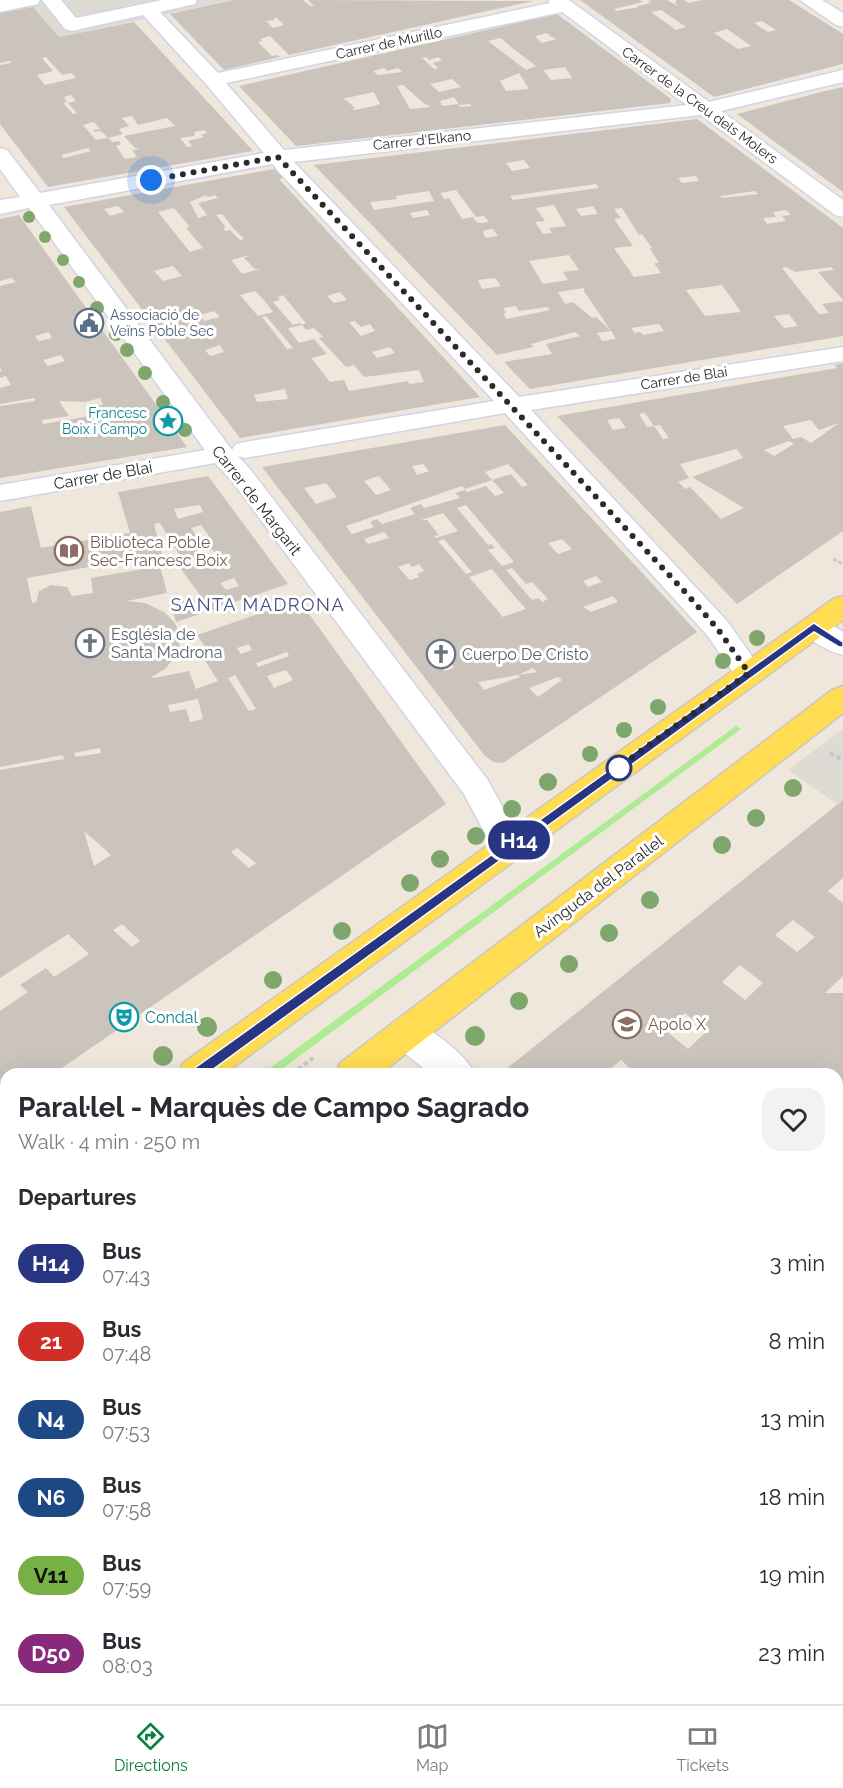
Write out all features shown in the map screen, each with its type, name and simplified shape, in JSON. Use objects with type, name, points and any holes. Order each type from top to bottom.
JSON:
[{"type":"main road","points":[[204,1068],[843,606]]},
{"type":"main road","name":"Avinguda del Paral·lel","points":[[361,1068],[843,697]]},
{"type":"street","points":[[0,6],[31,0]]},
{"type":"street","points":[[51,0],[72,25],[188,0]]},
{"type":"street","points":[[88,0],[105,18]]},
{"type":"street","points":[[809,0],[843,21]]},
{"type":"street","name":"Carrer de Murillo","points":[[213,81],[560,3]]},
{"type":"street","name":"Carrer de la Creu dels Molers","points":[[560,3],[843,210]]},
{"type":"street","points":[[147,9],[278,157],[717,628],[749,673]]},
{"type":"street","name":"Carrer d'Elkano","points":[[0,207],[278,157],[704,109],[843,76]]},
{"type":"street","name":"Carrer de Margarit","points":[[0,154],[221,454],[242,475],[476,787],[509,848]]},
{"type":"street","name":"Carrer de Blai","points":[[526,403],[843,354]]},
{"type":"street","points":[[245,450],[496,408]]},
{"type":"street","name":"Carrer de Blai","points":[[0,493],[206,458]]},
{"type":"street","points":[[814,627],[843,645]]},
{"type":"street","points":[[406,1033],[450,1068]]},
{"type":"path","points":[[833,559],[843,564]]},
{"type":"green space","points":[[736,726],[741,729],[283,1068],[270,1068]]},
{"type":"shaded area","points":[[26,0],[234,0],[59,37]]},
{"type":"shaded area","points":[[843,729],[843,800],[837,804],[788,770]]},
{"type":"building","points":[[234,0],[303,0],[310,6],[314,6],[308,0],[533,1],[289,55],[270,36],[258,42],[272,56],[280,57],[224,70],[170,14]],"holes":[[[277,18],[284,25],[273,28],[266,21]]]},
{"type":"building","points":[[580,0],[640,0],[643,2],[614,9],[616,11],[639,7],[637,6],[651,3],[648,1],[653,0],[667,0],[678,5],[675,3],[677,0],[689,3],[702,0],[789,0],[843,34],[843,64],[714,97]],"holes":[[[661,10],[686,27],[676,30],[651,12]],[[762,21],[776,30],[768,32],[754,23]],[[727,29],[751,46],[738,49],[714,33]]]},
{"type":"building","points":[[33,7],[59,37],[134,22],[253,151],[48,187],[0,124],[0,65],[11,63],[10,61],[0,63],[0,13]],"holes":[[[46,57],[62,75],[72,73],[76,78],[45,85],[37,75],[53,71],[42,58]],[[71,95],[76,101],[68,103],[77,113],[73,114],[63,103],[67,102],[64,97]],[[132,116],[138,125],[167,118],[175,126],[124,136],[139,149],[132,150],[137,157],[125,159],[116,146],[121,144],[119,141],[112,142],[108,138],[123,134],[119,129],[129,126],[122,118]],[[94,122],[100,129],[93,130],[101,131],[108,138],[96,140],[83,125]],[[204,130],[207,133],[201,135],[204,137],[188,141],[192,146],[187,147],[180,138],[194,136],[195,132]],[[88,148],[91,151],[64,158],[61,155]]]},
{"type":"building","points":[[557,14],[671,99],[670,103],[296,146],[239,86]],"holes":[[[547,33],[557,39],[542,43],[535,36]],[[501,38],[536,66],[526,70],[488,41]],[[426,57],[429,60],[438,57],[442,60],[433,63],[438,68],[434,69],[422,58]],[[565,67],[572,78],[551,80],[543,70]],[[398,68],[402,72],[378,75],[373,71]],[[519,73],[529,89],[506,91],[500,81]],[[452,79],[461,87],[439,92],[430,84]],[[403,85],[430,107],[410,109],[397,86]],[[374,92],[380,104],[352,109],[355,108],[342,99]],[[454,97],[459,105],[470,104],[471,106],[460,107],[458,104],[442,106],[440,101]]]},
{"type":"building","points":[[843,87],[843,192],[737,114],[821,92]]},
{"type":"building","points":[[697,119],[843,228],[843,300],[818,272],[834,270],[831,267],[795,272],[787,267],[782,268],[819,314],[829,313],[822,304],[843,301],[843,336],[530,389],[504,362],[552,354],[546,344],[580,336],[575,332],[531,344],[534,347],[497,355],[314,165]],"holes":[[[524,160],[530,168],[512,171],[506,163]],[[696,176],[699,181],[682,183],[678,178]],[[596,184],[599,188],[513,200],[510,196]],[[456,190],[476,217],[484,216],[489,222],[476,222],[473,217],[462,219],[449,198],[444,199],[440,193]],[[429,191],[434,201],[374,210],[370,202],[397,199],[396,196]],[[755,191],[758,194],[722,198],[720,196]],[[554,205],[566,226],[549,228],[552,233],[543,234],[535,222],[545,221],[536,208]],[[593,206],[598,214],[581,216],[576,209]],[[622,208],[639,235],[642,234],[652,248],[650,249],[659,263],[654,263],[661,273],[634,277],[614,248],[633,246],[614,219],[621,218],[614,209]],[[427,210],[430,215],[413,218],[410,213]],[[786,210],[791,215],[782,216],[786,221],[767,224],[763,218],[776,217],[773,212]],[[493,229],[498,236],[486,238],[483,233],[485,230]],[[569,255],[579,270],[563,272],[568,280],[543,284],[529,261]],[[495,278],[501,286],[482,289],[478,280]],[[722,285],[741,312],[705,316],[686,290]],[[584,288],[611,331],[596,317],[592,318],[573,302],[565,304],[558,292]],[[516,306],[519,311],[547,307],[550,310],[507,319],[503,314],[506,313],[503,308]],[[789,314],[798,326],[784,328],[774,316]],[[659,324],[664,331],[643,335],[640,332],[635,333],[631,328]],[[611,331],[616,339],[602,341],[597,333]]]},
{"type":"building","points":[[274,169],[284,178],[279,179],[480,397],[240,438],[64,207]],"holes":[[[206,195],[208,197],[215,195],[218,198],[198,203],[207,215],[198,218],[190,202]],[[118,206],[124,212],[110,216],[104,209]],[[174,208],[190,227],[186,228],[203,248],[190,252],[158,212]],[[222,214],[244,239],[240,240],[230,230],[225,231],[223,228],[226,227],[216,215]],[[250,255],[244,258],[255,269],[260,269],[242,274],[231,260]],[[173,266],[182,276],[163,281],[154,271]],[[255,291],[273,312],[258,316],[240,295]],[[340,292],[347,300],[334,303],[327,296]],[[283,295],[306,323],[302,325],[300,323],[293,325],[273,302],[280,300],[278,297]],[[214,311],[220,317],[204,321],[199,315]],[[266,316],[293,348],[287,349],[262,317]],[[355,321],[361,327],[370,324],[375,331],[361,336],[349,322]],[[302,325],[306,330],[314,328],[323,337],[319,338],[346,367],[354,365],[364,377],[419,370],[424,382],[409,384],[408,381],[349,391],[344,380],[330,382],[311,358],[327,354],[314,339],[299,343],[288,328]],[[220,345],[224,352],[210,356],[205,350]],[[390,347],[395,353],[377,358],[372,352]],[[285,389],[288,399],[257,402],[254,395]]]},
{"type":"building","points":[[19,215],[187,447],[0,478],[0,406],[35,401],[35,398],[0,404],[0,388],[11,385],[6,376],[0,378],[2,371],[0,368],[0,286],[16,282],[11,278],[0,281],[0,219]],"holes":[[[49,332],[52,338],[39,341],[35,336]],[[61,355],[65,361],[48,366],[43,360]],[[100,398],[103,405],[94,406],[96,415],[43,424],[42,420],[69,416],[59,401],[85,402]]]},
{"type":"building","points":[[843,363],[843,531],[737,604],[557,416],[837,368],[834,365]],"holes":[[[645,413],[654,426],[647,427],[639,414]],[[619,418],[626,428],[613,430],[607,420]],[[811,420],[819,430],[839,423],[811,443],[801,437],[793,439],[783,426]],[[660,425],[669,438],[663,439],[654,426]],[[789,441],[794,444],[774,456],[764,450]],[[737,449],[743,458],[692,477],[744,508],[721,519],[690,487],[685,489],[678,482],[689,478],[680,464]]]},
{"type":"building","points":[[505,425],[697,632],[503,763],[493,762],[485,756],[262,467]],"holes":[[[423,464],[429,471],[417,475],[412,466]],[[508,464],[528,485],[522,487],[511,474],[492,480],[485,472]],[[379,476],[391,490],[376,495],[364,481]],[[492,480],[504,493],[495,496],[486,486],[467,492],[465,490],[455,493],[460,498],[424,508],[421,504],[410,508],[415,514],[382,524],[377,519],[370,522],[374,527],[352,534],[346,526],[462,486],[465,489]],[[326,483],[337,497],[316,504],[304,488]],[[466,505],[514,562],[502,566],[488,550],[495,548],[491,544],[488,545],[457,508]],[[443,513],[458,531],[436,538],[434,536],[439,535],[427,520],[421,520]],[[384,532],[389,538],[368,544],[364,539]],[[444,539],[472,572],[466,574],[438,541]],[[562,539],[572,549],[558,554],[548,543]],[[409,563],[412,567],[419,564],[424,571],[417,574],[419,577],[410,580],[398,567]],[[512,568],[526,584],[532,582],[548,599],[542,602],[539,598],[532,600],[506,570]],[[492,569],[526,609],[503,617],[469,577]],[[596,576],[602,582],[588,587],[583,581]],[[613,596],[618,602],[591,612],[583,607]],[[448,658],[454,668],[445,671],[437,662]],[[533,668],[537,672],[518,675]],[[518,675],[520,677],[484,690],[478,682]],[[558,677],[562,680],[538,697],[529,688]]]},
{"type":"building","points":[[208,476],[288,584],[211,610],[175,561],[182,559],[160,523],[154,524],[162,554],[27,578],[32,603],[36,602],[39,591],[51,585],[67,587],[72,596],[93,593],[91,578],[160,566],[167,593],[127,601],[145,603],[164,612],[174,622],[180,633],[179,647],[175,657],[165,669],[151,677],[189,671],[196,689],[218,681],[204,659],[211,656],[197,635],[299,600],[446,804],[62,1068],[0,1068],[0,1011],[28,992],[20,985],[46,968],[54,977],[89,954],[68,934],[0,978],[0,770],[64,759],[63,755],[0,767],[0,512],[31,506],[41,548],[130,533],[118,492]],"holes":[[[200,505],[203,512],[178,519],[174,509]],[[201,525],[209,536],[199,539],[191,528]],[[212,549],[217,556],[203,561],[198,553]],[[234,578],[239,586],[226,590],[220,583]],[[249,644],[252,650],[241,654],[237,648]],[[287,652],[289,656],[258,667],[256,663]],[[286,670],[293,680],[274,688],[267,676]],[[235,675],[256,709],[249,711],[228,678]],[[198,699],[203,719],[190,722],[186,709],[170,712],[168,705]],[[100,748],[101,753],[76,757],[74,753]],[[84,831],[111,855],[94,866]],[[237,848],[256,863],[249,868],[231,852]],[[122,924],[140,941],[132,947],[113,930]]]},
{"type":"building","points":[[193,598],[203,613],[176,622],[171,605]]},
{"type":"building","points":[[843,800],[843,878],[828,891],[843,903],[843,976],[825,993],[843,993],[843,1068],[630,1068],[621,1060],[612,1068],[508,1068]],"holes":[[[793,920],[815,937],[797,952],[775,935]],[[740,965],[763,983],[745,1000],[722,982]],[[685,1013],[707,1031],[688,1049],[665,1030]]]},
{"type":"bus line","name":"H14","points":[[204,1068],[814,627],[843,645]]},
{"type":"place","name":"Associació de Veïns Poble Sec","points":[[89,323]]},
{"type":"place","name":"Francesc Boix i Campo","points":[[168,421]]},
{"type":"place","name":"Biblioteca Poble Sec-Francesc Boix","points":[[69,551]]},
{"type":"place","name":"Església de Santa Madrona","points":[[90,643]]},
{"type":"place","name":"Cuerpo De Cristo","points":[[441,654]]},
{"type":"place","name":"Condal","points":[[124,1017]]},
{"type":"place","name":"Apolo X","points":[[627,1024]]},
{"type":"district","name":"SANTA MADRONA","points":[[258,605]]},
{"type":"route","points":[[151,180],[278,157],[496,392],[512,405],[592,490],[717,628],[749,673],[616,769],[619,768]]}]
